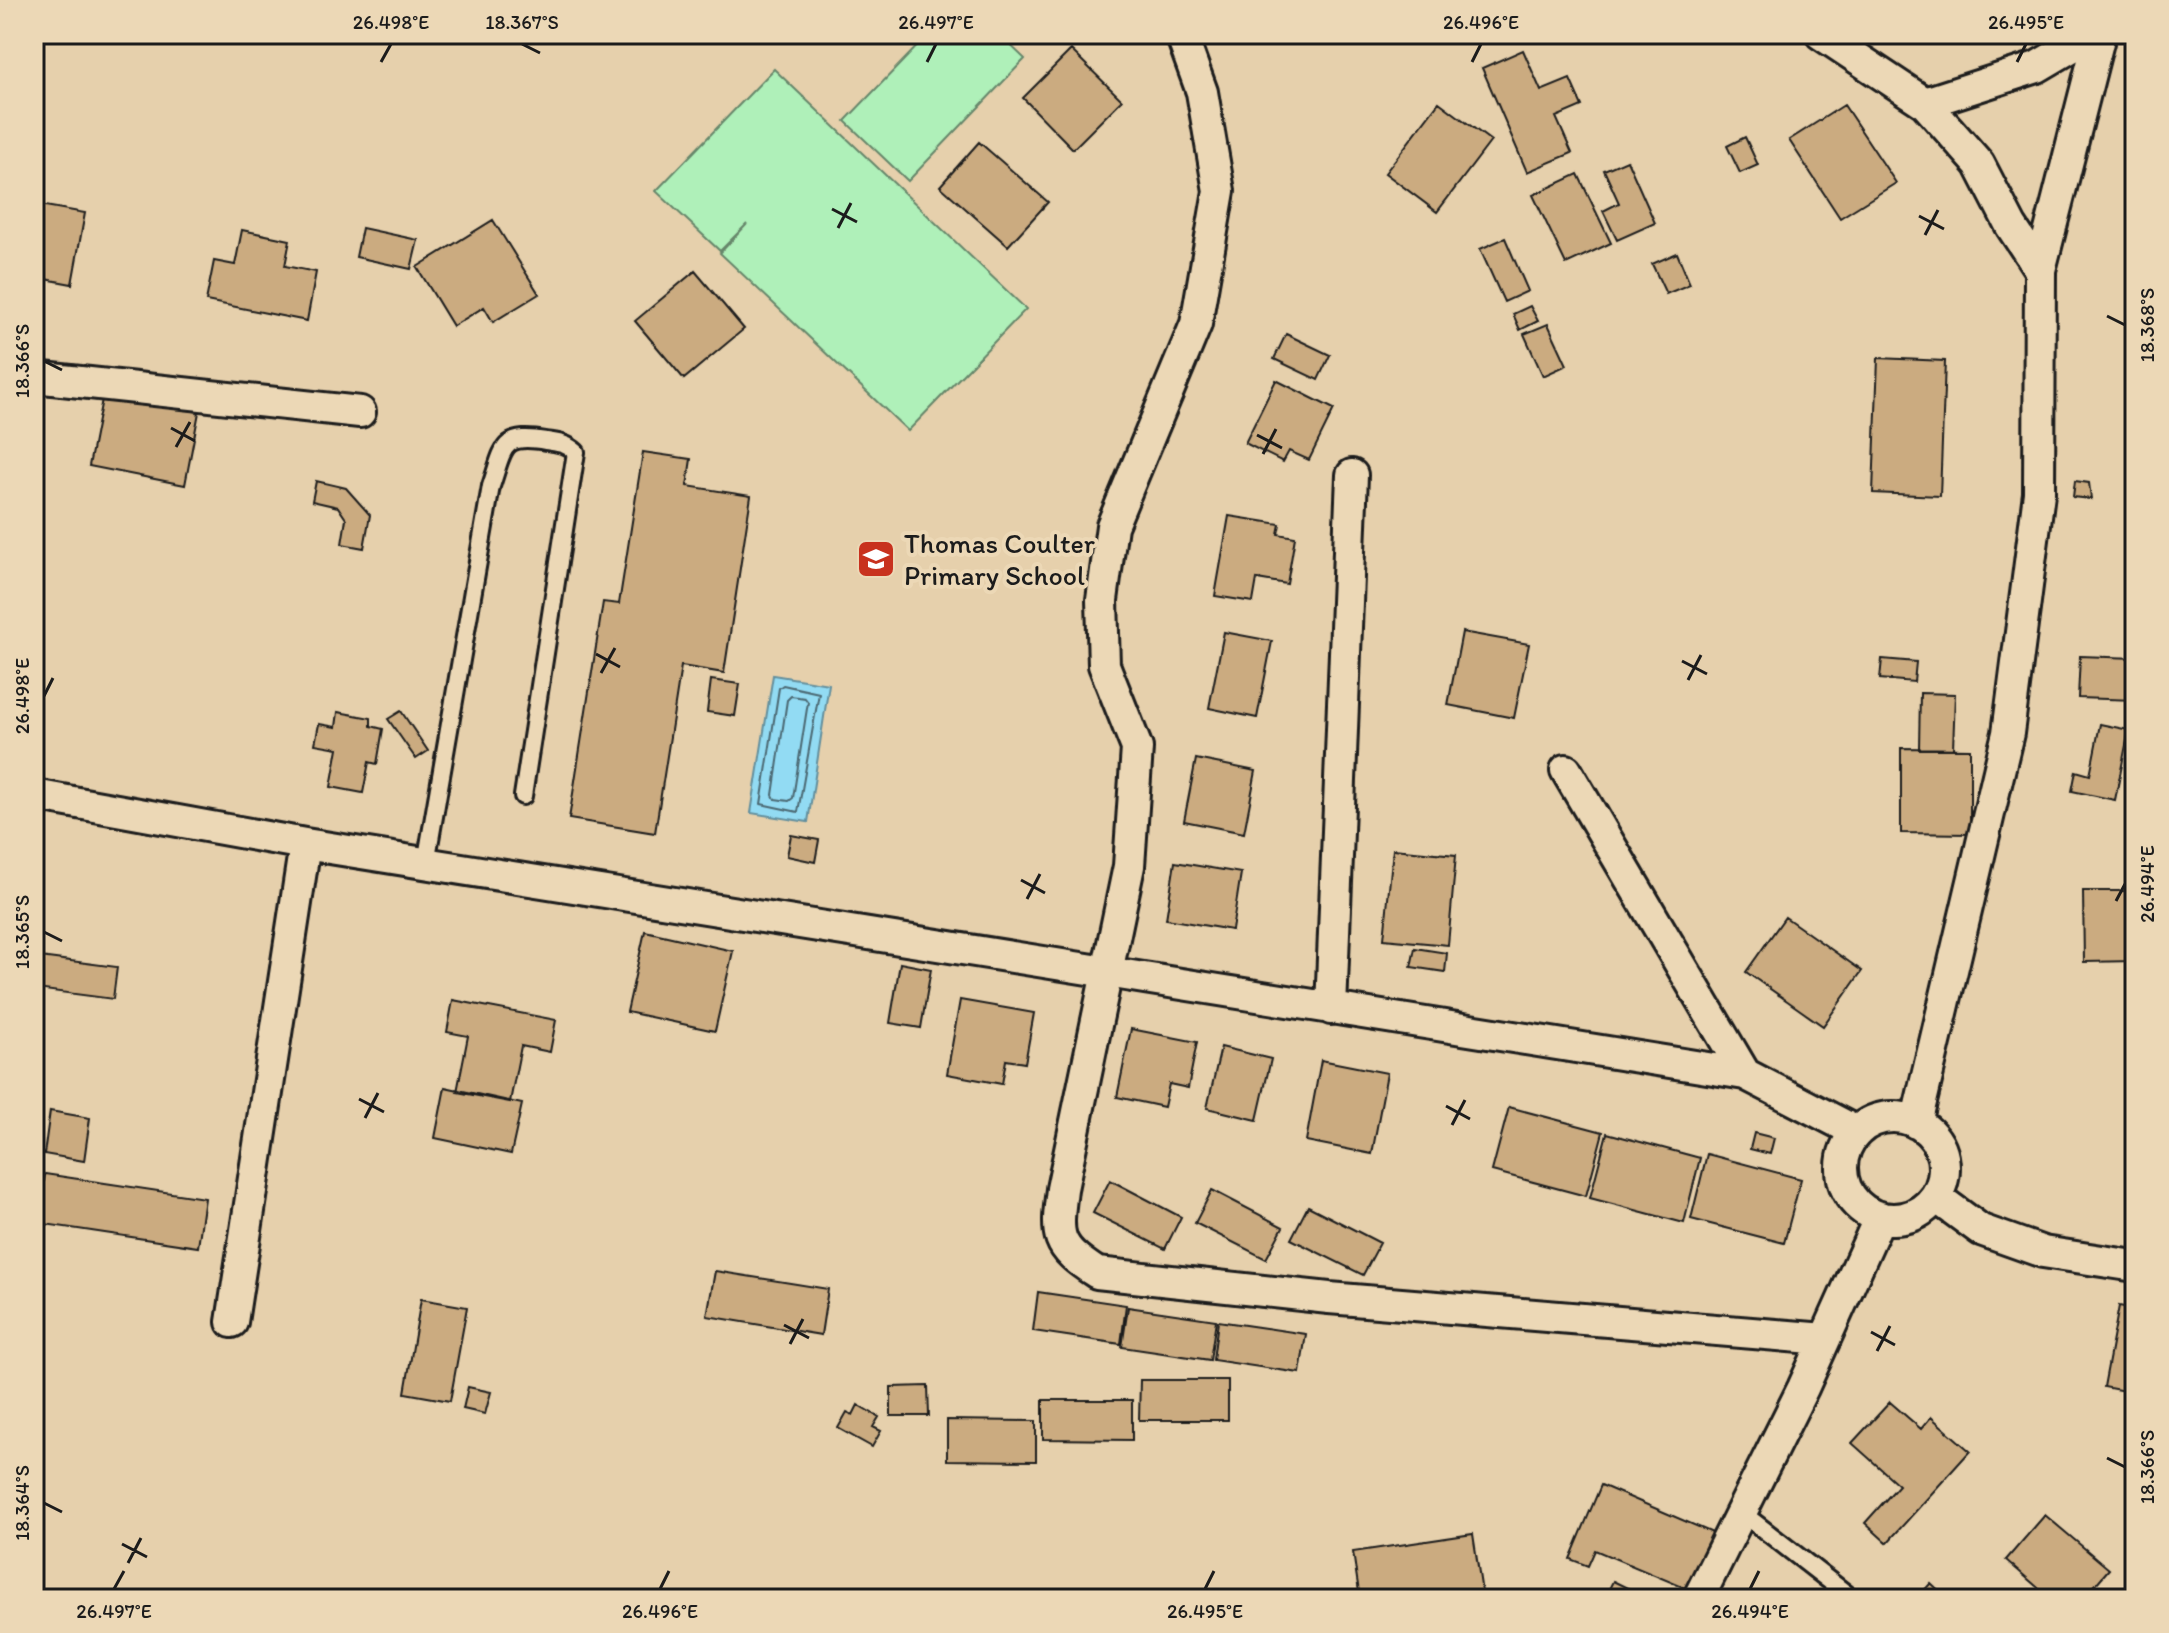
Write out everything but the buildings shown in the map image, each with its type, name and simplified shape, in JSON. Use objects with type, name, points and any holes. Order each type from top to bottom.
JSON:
[{"type":"street","points":[[1181,34],[1202,92],[1219,191],[1196,324],[1112,526],[1110,540],[1102,600],[1104,665],[1137,748],[1129,866],[1058,1225],[1068,1255],[1097,1273],[1329,1298],[1825,1339]]},
{"type":"street","points":[[1821,34],[1925,103],[1979,164],[2011,226],[2040,270]]},
{"type":"street","points":[[1925,103],[2037,67],[2093,34]]},
{"type":"street","points":[[1916,1123],[2008,733],[2039,493],[2040,270],[2100,34]]},
{"type":"street","points":[[34,377],[360,412]]},
{"type":"street","points":[[1331,1009],[1352,475]]},
{"type":"street","points":[[1566,770],[1745,1074]]},
{"type":"street","points":[[34,795],[305,844],[1745,1074],[1857,1132]]},
{"type":"street","points":[[232,1322],[305,844]]},
{"type":"street","points":[[1885,1117],[1916,1123],[1933,1136],[1943,1156],[1944,1177],[1936,1197],[1911,1216],[1895,1219],[1880,1217],[1863,1209],[1851,1197],[1843,1180],[1844,1155],[1857,1132],[1885,1117]]},
{"type":"street","points":[[1936,1197],[1981,1230],[2043,1252],[2135,1266]]},
{"type":"street","points":[[1698,1599],[1825,1339],[1880,1217]]},
{"type":"lane","points":[[426,863],[491,486],[502,453],[510,441],[521,437],[568,444],[576,452],[523,796]]},
{"type":"lane","points":[[1741,1512],[1853,1599]]},
{"type":"green space","points":[[929,34],[999,34],[1025,59],[908,181],[845,121]]},
{"type":"green space","points":[[774,69],[1026,309],[908,431],[720,253],[747,224],[720,251],[656,191]]},
{"type":"water","points":[[773,675],[829,684],[808,822],[751,813]]},
{"type":"place","name":"Thomas Coulter Primary School","points":[[876,559]]}]
